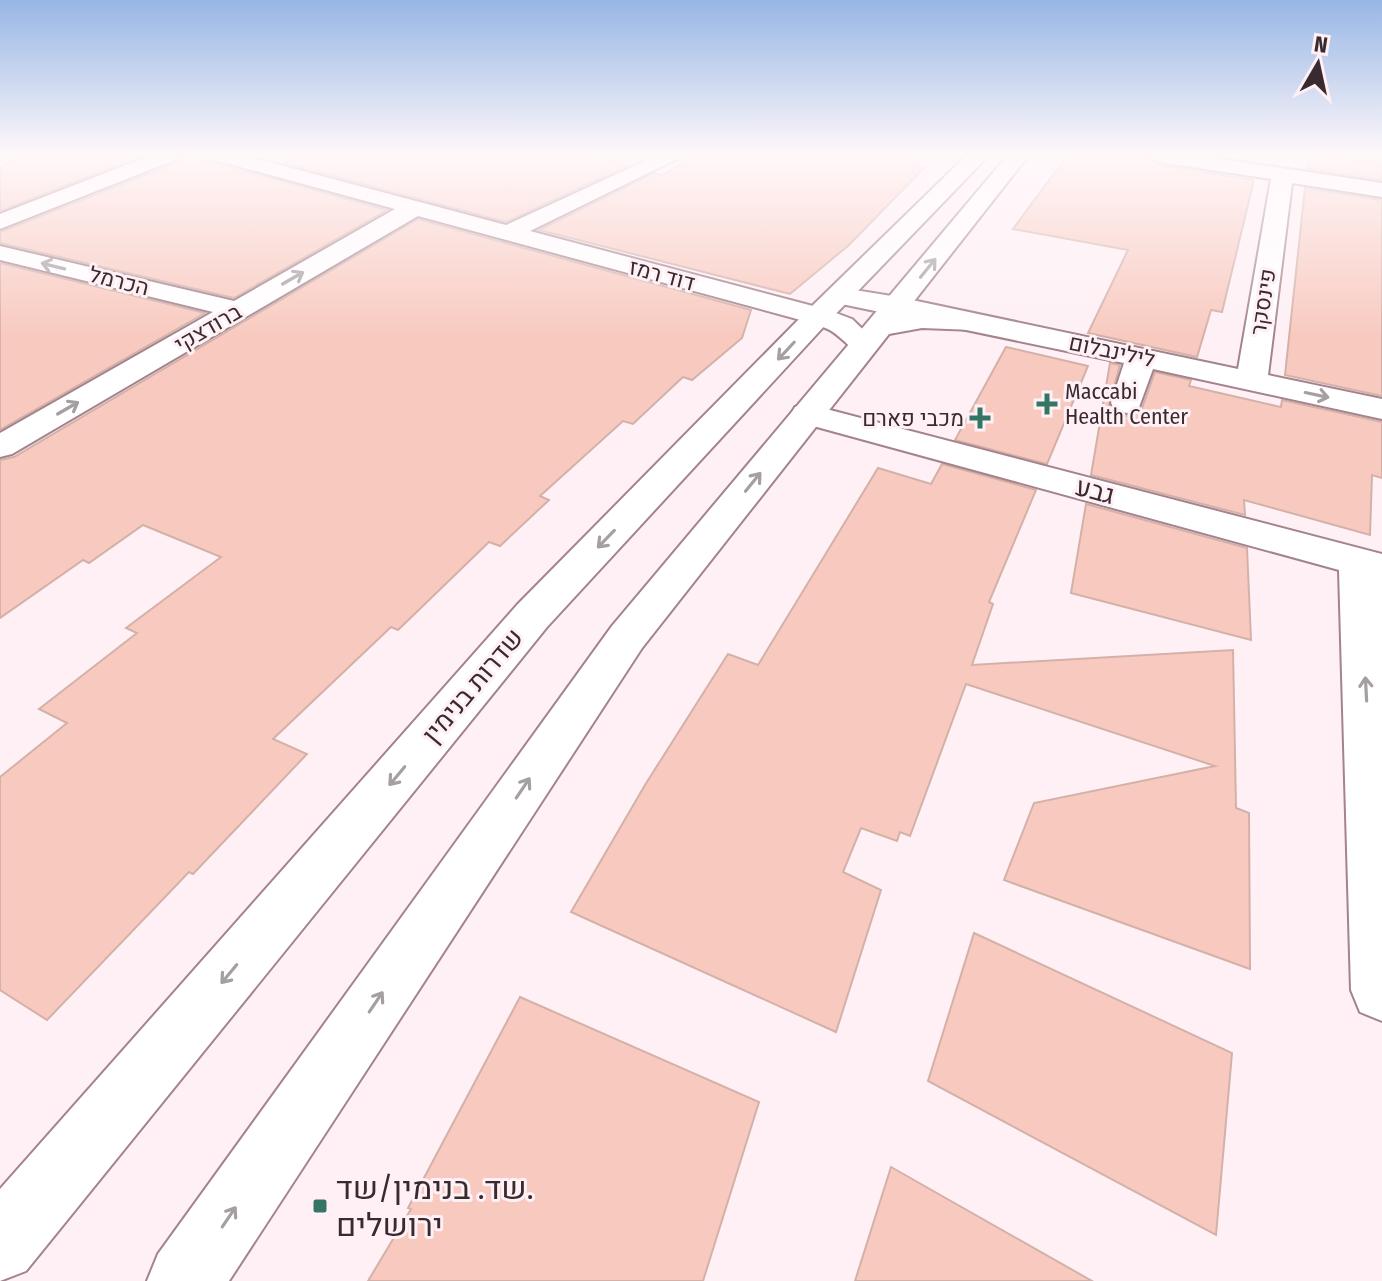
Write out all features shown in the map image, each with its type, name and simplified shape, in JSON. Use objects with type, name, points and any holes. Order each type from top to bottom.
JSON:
[{"type":"street","name":"ברודצקי","points":[[0,447],[401,216]]},
{"type":"street","name":"דוד רמז","points":[[447,216],[508,233],[830,306],[842,325],[870,336]]},
{"type":"street","points":[[508,233],[545,216]]},
{"type":"street","name":"שדרות בנימין","points":[[0,1245],[532,616],[919,216]]},
{"type":"street","points":[[185,1281],[627,637],[970,216]]},
{"type":"street","name":"פינסקר","points":[[1252,381],[1276,216]]},
{"type":"street","name":"הכרמל","points":[[0,253],[238,310]]},
{"type":"street","name":"לילינבלום","points":[[830,306],[898,305],[1382,409]]},
{"type":"street","points":[[870,336],[922,320],[974,322]]},
{"type":"street","points":[[1127,403],[1141,357]]},
{"type":"street","name":"גבע","points":[[807,414],[1371,565]]},
{"type":"street","points":[[1371,565],[1382,990]]},
{"type":"building","points":[[41,216],[377,216],[234,298],[0,243],[0,232]]},
{"type":"building","points":[[483,216],[519,216],[506,222]]},
{"type":"building","points":[[568,216],[877,216],[849,245],[790,294],[539,230]]},
{"type":"building","points":[[1023,216],[1245,216],[1222,312],[1211,310],[1197,357],[1088,333],[1128,250],[1013,229]]},
{"type":"building","points":[[1302,216],[1382,216],[1382,396],[1285,375]]},
{"type":"building","points":[[418,219],[751,310],[742,338],[692,380],[683,377],[633,424],[623,421],[540,496],[549,500],[500,546],[489,542],[398,630],[391,627],[273,739],[307,754],[47,1020],[0,990],[0,777],[67,723],[39,709],[137,633],[126,628],[221,557],[143,525],[89,563],[83,560],[0,618],[0,460],[14,457]]},
{"type":"building","points":[[0,263],[205,313],[0,430]]},
{"type":"building","name":"Maccabi Health Center","points":[[1006,347],[1088,366],[1047,464],[955,440]]},
{"type":"building","points":[[1110,363],[1120,365],[1109,405],[1115,413],[1126,416],[1141,411],[1155,372],[1191,380],[1189,386],[1276,406],[1281,407],[1282,400],[1382,422],[1382,478],[1372,475],[1370,535],[1244,500],[1245,515],[1091,475]]},
{"type":"building","points":[[942,464],[1036,490],[989,602],[993,604],[972,665],[1233,650],[1236,808],[1249,813],[1250,969],[1004,880],[1034,803],[1215,766],[966,684],[910,836],[900,832],[897,841],[861,828],[843,872],[881,890],[836,1032],[571,912],[645,785],[728,654],[758,665],[878,468],[931,484]]},
{"type":"building","points":[[1086,504],[1247,548],[1251,640],[1071,593]]},
{"type":"building","points":[[974,933],[1232,1053],[1216,1235],[928,1081]]},
{"type":"building","points":[[520,997],[759,1102],[703,1281],[368,1281],[411,1209],[408,1208]]},
{"type":"building","points":[[891,1167],[1092,1281],[855,1281]]},
{"type":"place","name":"Maccabi Health Center","points":[[1047,404]]},
{"type":"place","name":"מכבי פארם","points":[[980,418]]},
{"type":"place","name":"שד. בנימין/שד. ירושלים","points":[[320,1206]]}]
